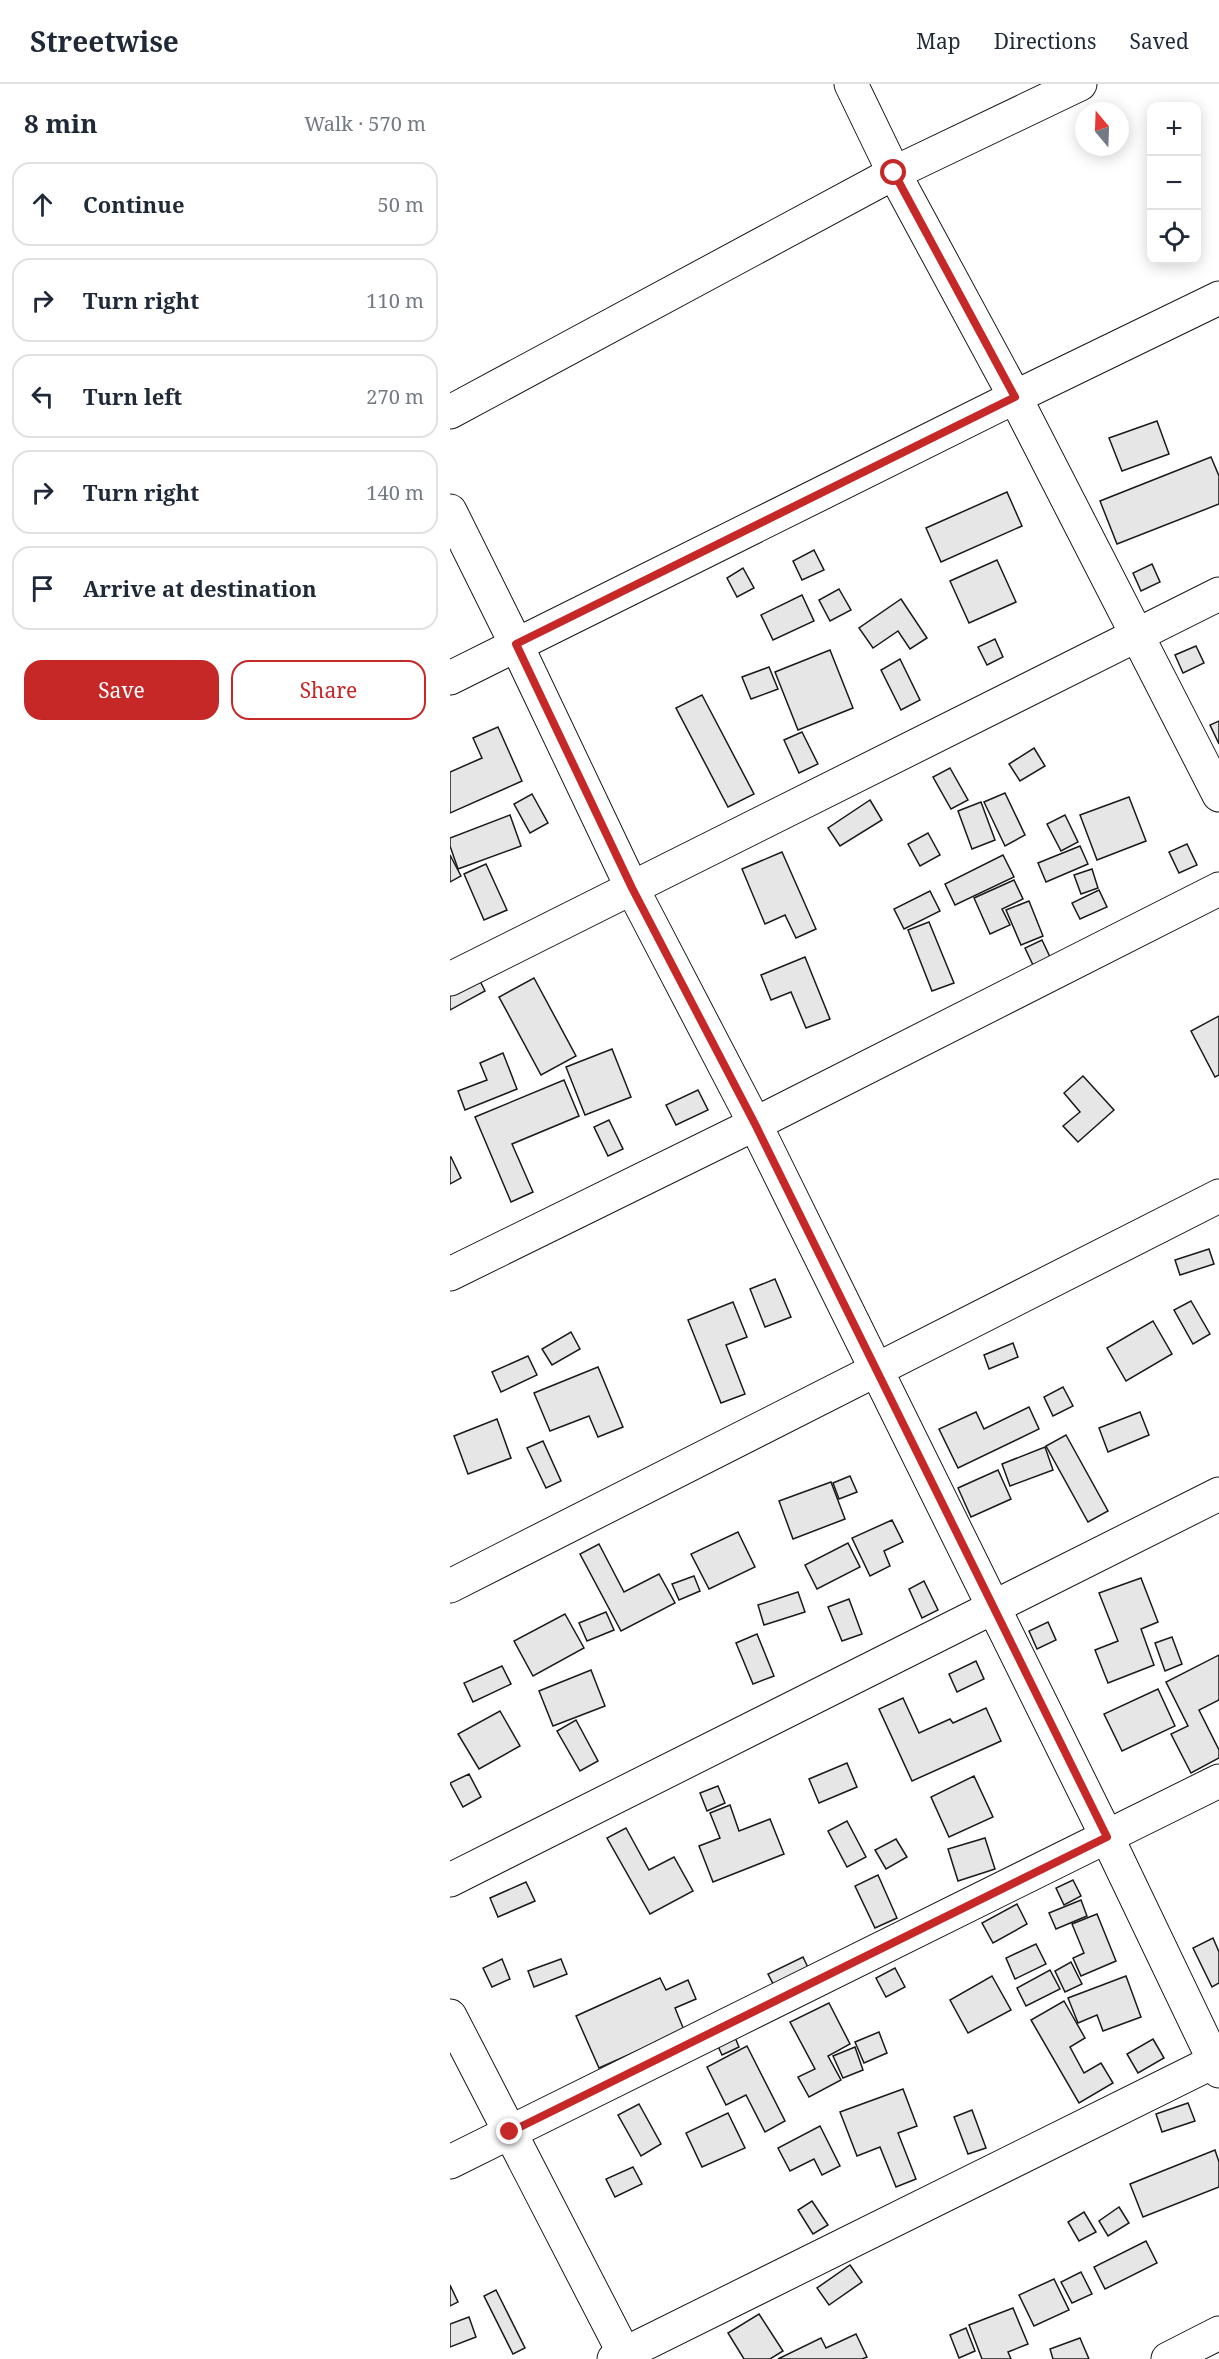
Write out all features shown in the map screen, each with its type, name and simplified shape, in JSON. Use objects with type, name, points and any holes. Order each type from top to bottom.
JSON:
[{"type":"street","points":[[851,84],[894,173],[1015,397],[1219,795]]},
{"type":"street","points":[[450,412],[894,173],[1080,84]]},
{"type":"street","points":[[450,678],[1219,298]]},
{"type":"street","points":[[450,511],[632,888],[755,1124],[1217,2064],[622,2357],[450,2016]]},
{"type":"street","points":[[450,979],[1219,594]]},
{"type":"street","points":[[450,1274],[755,1124],[1219,889]]},
{"type":"street","points":[[450,1586],[1219,1196]]},
{"type":"street","points":[[450,1880],[1219,1494]]},
{"type":"street","points":[[450,2162],[1219,1781]]},
{"type":"street","points":[[1168,2359],[1219,2333]]},
{"type":"building","points":[[1157,421],[1169,454],[1122,471],[1109,438]]},
{"type":"building","points":[[1211,457],[1219,476],[1219,504],[1117,544],[1100,501]]},
{"type":"building","points":[[1007,492],[1022,526],[941,562],[926,528]]},
{"type":"building","points":[[814,550],[824,570],[802,580],[793,561]]},
{"type":"building","points":[[997,560],[1016,602],[969,623],[950,581]]},
{"type":"building","points":[[1152,564],[1160,582],[1141,591],[1133,573]]},
{"type":"building","points":[[743,568],[754,588],[737,597],[727,578]]},
{"type":"building","points":[[839,589],[851,610],[830,621],[819,600]]},
{"type":"building","points":[[802,595],[814,621],[773,640],[761,615]]},
{"type":"building","points":[[901,599],[927,638],[910,649],[898,631],[873,648],[859,628]]},
{"type":"building","points":[[995,639],[1003,657],[987,665],[978,647]]},
{"type":"building","points":[[1196,646],[1204,663],[1183,673],[1175,655]]},
{"type":"building","points":[[830,650],[853,708],[798,730],[775,672]]},
{"type":"building","points":[[900,659],[920,700],[901,710],[881,670]]},
{"type":"building","points":[[769,667],[778,689],[751,699],[742,677]]},
{"type":"building","points":[[702,695],[754,794],[728,807],[676,708]]},
{"type":"building","points":[[1219,721],[1219,744],[1210,725]]},
{"type":"building","points":[[498,727],[522,781],[450,813],[450,772],[482,758],[473,738]]},
{"type":"building","points":[[802,732],[818,764],[799,773],[784,740]]},
{"type":"building","points":[[1034,748],[1045,766],[1020,781],[1009,764]]},
{"type":"building","points":[[950,768],[968,800],[951,809],[933,777]]},
{"type":"building","points":[[1005,793],[1025,835],[1005,846],[984,802]]},
{"type":"building","points":[[532,794],[548,823],[530,833],[514,804]]},
{"type":"building","points":[[1129,797],[1146,841],[1097,860],[1080,815]]},
{"type":"building","points":[[870,800],[882,820],[840,846],[828,828]]},
{"type":"building","points":[[981,802],[995,840],[972,849],[958,811]]},
{"type":"building","points":[[510,815],[521,846],[458,869],[450,846],[450,838]]},
{"type":"building","points":[[1065,815],[1078,842],[1061,851],[1047,824]]},
{"type":"building","points":[[928,833],[940,855],[920,866],[908,844]]},
{"type":"building","points":[[1187,844],[1197,865],[1179,873],[1169,852]]},
{"type":"building","points":[[1080,846],[1088,864],[1046,882],[1038,863]]},
{"type":"building","points":[[782,852],[816,929],[796,938],[785,915],[765,924],[742,869]]},
{"type":"building","points":[[450,855],[461,876],[450,882]]},
{"type":"building","points":[[1003,855],[1014,877],[955,905],[945,884]]},
{"type":"building","points":[[486,864],[507,910],[484,920],[464,874]]},
{"type":"building","points":[[1092,869],[1098,888],[1081,894],[1074,875]]},
{"type":"building","points":[[1014,880],[1023,899],[1002,909],[1010,925],[990,934],[974,898]]},
{"type":"building","points":[[1099,890],[1107,907],[1080,919],[1072,903]]},
{"type":"building","points":[[930,891],[940,911],[904,929],[894,909]]},
{"type":"building","points":[[1029,901],[1043,936],[1021,945],[1006,910]]},
{"type":"building","points":[[929,922],[954,983],[932,991],[908,930]]},
{"type":"building","points":[[1042,940],[1050,957],[1033,965],[1025,948]]},
{"type":"building","points":[[805,957],[830,1019],[806,1028],[791,992],[771,1000],[761,975]]},
{"type":"building","points":[[534,978],[576,1056],[541,1075],[499,997]]},
{"type":"building","points":[[480,981],[485,991],[450,1010],[450,996]]},
{"type":"building","points":[[1219,1016],[1219,1075],[1215,1077],[1191,1031]]},
{"type":"building","points":[[612,1049],[631,1097],[585,1115],[566,1067]]},
{"type":"building","points":[[503,1053],[517,1089],[465,1110],[458,1091],[487,1080],[480,1063]]},
{"type":"building","points":[[1083,1076],[1114,1110],[1078,1142],[1063,1126],[1080,1112],[1064,1093]]},
{"type":"building","points":[[564,1080],[579,1116],[512,1144],[533,1192],[511,1202],[475,1117]]},
{"type":"building","points":[[698,1090],[708,1110],[676,1125],[666,1105]]},
{"type":"building","points":[[609,1120],[623,1149],[608,1156],[594,1127]]},
{"type":"building","points":[[450,1157],[461,1178],[450,1184]]},
{"type":"building","points":[[1209,1249],[1214,1264],[1180,1275],[1175,1260]]},
{"type":"building","points":[[775,1279],[791,1317],[765,1327],[750,1289]]},
{"type":"building","points":[[1191,1301],[1210,1334],[1193,1344],[1174,1310]]},
{"type":"building","points":[[733,1302],[747,1337],[726,1345],[745,1394],[721,1403],[688,1320]]},
{"type":"building","points":[[1153,1321],[1172,1354],[1126,1381],[1107,1348]]},
{"type":"building","points":[[571,1332],[580,1349],[552,1365],[542,1349]]},
{"type":"building","points":[[1013,1343],[1018,1357],[989,1369],[984,1355]]},
{"type":"building","points":[[528,1356],[537,1375],[501,1392],[492,1372]]},
{"type":"building","points":[[598,1367],[623,1427],[598,1437],[589,1416],[550,1431],[534,1393]]},
{"type":"building","points":[[1063,1387],[1073,1406],[1053,1416],[1044,1397]]},
{"type":"building","points":[[1029,1407],[1039,1429],[958,1468],[939,1429],[976,1412],[984,1429]]},
{"type":"building","points":[[1140,1412],[1149,1435],[1108,1452],[1099,1428]]},
{"type":"building","points":[[497,1419],[511,1458],[468,1474],[454,1436]]},
{"type":"building","points":[[1066,1435],[1108,1511],[1088,1522],[1046,1446]]},
{"type":"building","points":[[543,1441],[561,1481],[546,1488],[527,1448]]},
{"type":"building","points":[[1045,1447],[1053,1470],[1010,1486],[1002,1464]]},
{"type":"building","points":[[998,1470],[1011,1499],[971,1517],[958,1488]]},
{"type":"building","points":[[850,1476],[857,1492],[839,1499],[833,1483]]},
{"type":"building","points":[[831,1482],[845,1519],[793,1539],[779,1501]]},
{"type":"building","points":[[892,1520],[903,1542],[884,1551],[890,1566],[870,1576],[852,1538]]},
{"type":"building","points":[[738,1532],[755,1567],[709,1589],[691,1554]]},
{"type":"building","points":[[848,1543],[860,1567],[817,1589],[805,1565]]},
{"type":"building","points":[[599,1544],[624,1592],[659,1574],[675,1603],[621,1631],[580,1554]]},
{"type":"building","points":[[694,1576],[700,1591],[679,1600],[672,1584]]},
{"type":"building","points":[[1141,1578],[1158,1622],[1141,1629],[1154,1665],[1108,1683],[1095,1650],[1118,1641],[1099,1593]]},
{"type":"building","points":[[924,1581],[938,1610],[922,1618],[909,1589]]},
{"type":"building","points":[[798,1592],[805,1612],[764,1625],[758,1605]]},
{"type":"building","points":[[849,1599],[862,1634],[842,1641],[828,1607]]},
{"type":"building","points":[[606,1612],[614,1630],[587,1641],[579,1623]]},
{"type":"building","points":[[565,1614],[584,1648],[533,1676],[514,1641]]},
{"type":"building","points":[[1048,1622],[1056,1640],[1037,1649],[1029,1631]]},
{"type":"building","points":[[757,1634],[774,1676],[753,1684],[736,1643]]},
{"type":"building","points":[[1172,1637],[1182,1664],[1165,1671],[1155,1643]]},
{"type":"building","points":[[1219,1655],[1219,1700],[1199,1710],[1219,1750],[1219,1758],[1191,1773],[1171,1734],[1188,1726],[1166,1682]]},
{"type":"building","points":[[976,1661],[984,1679],[957,1692],[949,1674]]},
{"type":"building","points":[[502,1666],[511,1684],[473,1702],[464,1683]]},
{"type":"building","points":[[591,1670],[605,1706],[553,1726],[539,1691]]},
{"type":"building","points":[[1158,1689],[1175,1726],[1122,1751],[1104,1714]]},
{"type":"building","points":[[903,1698],[919,1733],[950,1719],[953,1723],[986,1708],[1001,1741],[912,1781],[879,1709]]},
{"type":"building","points":[[500,1711],[520,1746],[479,1769],[458,1734]]},
{"type":"building","points":[[576,1720],[598,1761],[580,1771],[557,1731]]},
{"type":"building","points":[[847,1763],[857,1787],[819,1803],[809,1779]]},
{"type":"building","points":[[469,1774],[481,1797],[463,1807],[450,1783]]},
{"type":"building","points":[[974,1776],[993,1817],[949,1837],[931,1797]]},
{"type":"building","points":[[718,1786],[725,1803],[707,1811],[700,1793]]},
{"type":"building","points":[[730,1805],[739,1831],[770,1819],[784,1854],[713,1882],[699,1846],[720,1838],[710,1813]]},
{"type":"building","points":[[847,1821],[866,1857],[847,1867],[828,1831]]},
{"type":"building","points":[[626,1828],[649,1870],[674,1857],[693,1891],[650,1914],[607,1838]]},
{"type":"building","points":[[985,1838],[995,1869],[958,1881],[948,1849]]},
{"type":"building","points":[[896,1839],[907,1857],[886,1869],[875,1850]]},
{"type":"building","points":[[878,1875],[897,1918],[875,1928],[855,1886]]},
{"type":"building","points":[[1073,1880],[1081,1896],[1064,1905],[1056,1888]]},
{"type":"building","points":[[526,1882],[535,1901],[498,1917],[490,1898]]},
{"type":"building","points":[[1081,1900],[1087,1916],[1056,1929],[1049,1913]]},
{"type":"building","points":[[1017,1904],[1027,1924],[993,1943],[982,1923]]},
{"type":"building","points":[[1097,1914],[1116,1961],[1081,1976],[1073,1958],[1084,1953],[1072,1924]]},
{"type":"building","points":[[1213,1938],[1219,1952],[1219,1983],[1212,1987],[1193,1948]]},
{"type":"building","points":[[1036,1944],[1046,1964],[1015,1979],[1006,1958]]},
{"type":"building","points":[[803,1957],[813,1978],[779,1995],[768,1974]]},
{"type":"building","points":[[502,1959],[510,1979],[492,1987],[483,1968]]},
{"type":"building","points":[[561,1959],[567,1974],[534,1987],[528,1971]]},
{"type":"building","points":[[1071,1962],[1082,1984],[1065,1992],[1055,1971]]},
{"type":"building","points":[[895,1968],[905,1987],[886,1997],[876,1978]]},
{"type":"building","points":[[1050,1970],[1060,1989],[1026,2006],[1017,1988]]},
{"type":"building","points":[[992,1976],[1011,2010],[968,2033],[950,2000]]},
{"type":"building","points":[[1126,1976],[1141,2017],[1103,2031],[1097,2015],[1078,2023],[1068,1998]]},
{"type":"building","points":[[660,1978],[666,1990],[688,1980],[696,1999],[675,2008],[684,2030],[599,2068],[576,2016]]},
{"type":"building","points":[[1064,2001],[1085,2038],[1070,2047],[1084,2073],[1101,2063],[1113,2083],[1079,2103],[1031,2020]]},
{"type":"building","points":[[829,2003],[850,2044],[828,2056],[841,2080],[809,2097],[798,2077],[815,2069],[790,2022]]},
{"type":"building","points":[[730,2025],[739,2047],[722,2055],[712,2033]]},
{"type":"building","points":[[879,2032],[887,2053],[864,2063],[855,2042]]},
{"type":"building","points":[[1153,2039],[1164,2058],[1138,2073],[1127,2054]]},
{"type":"building","points":[[747,2046],[785,2121],[765,2132],[746,2095],[726,2105],[707,2067]]},
{"type":"building","points":[[855,2047],[863,2070],[843,2078],[833,2056]]},
{"type":"building","points":[[903,2089],[917,2126],[898,2133],[916,2179],[896,2187],[880,2147],[857,2156],[840,2112]]},
{"type":"building","points":[[1188,2103],[1195,2121],[1162,2132],[1156,2114]]},
{"type":"building","points":[[639,2104],[661,2144],[641,2156],[618,2115]]},
{"type":"building","points":[[972,2110],[986,2148],[968,2154],[954,2117]]},
{"type":"building","points":[[728,2113],[745,2148],[702,2167],[686,2133]]},
{"type":"building","points":[[820,2126],[840,2166],[822,2175],[814,2159],[790,2171],[778,2148]]},
{"type":"building","points":[[1215,2150],[1219,2162],[1219,2187],[1143,2217],[1130,2184]]},
{"type":"building","points":[[633,2167],[642,2184],[615,2197],[606,2179]]},
{"type":"building","points":[[812,2201],[828,2225],[813,2234],[798,2210]]},
{"type":"building","points":[[1119,2207],[1129,2223],[1108,2236],[1099,2221]]},
{"type":"building","points":[[1084,2212],[1096,2232],[1079,2241],[1068,2222]]},
{"type":"building","points":[[1146,2241],[1157,2263],[1105,2289],[1094,2267]]},
{"type":"building","points":[[850,2265],[862,2282],[829,2305],[817,2288]]},
{"type":"building","points":[[1081,2272],[1092,2294],[1072,2303],[1061,2282]]},
{"type":"building","points":[[1054,2279],[1069,2310],[1034,2326],[1019,2295]]},
{"type":"building","points":[[450,2285],[458,2302],[450,2306]]},
{"type":"building","points":[[496,2290],[525,2348],[513,2354],[484,2296]]},
{"type":"building","points":[[1013,2308],[1028,2344],[1008,2352],[1011,2359],[982,2359],[969,2325]]},
{"type":"building","points":[[759,2314],[783,2351],[770,2359],[744,2359],[728,2333]]},
{"type":"building","points":[[469,2317],[476,2337],[450,2347],[450,2324]]},
{"type":"building","points":[[966,2328],[975,2351],[959,2358],[950,2335]]},
{"type":"building","points":[[856,2334],[867,2357],[862,2359],[778,2359],[821,2338],[826,2348]]},
{"type":"building","points":[[1080,2338],[1089,2359],[1053,2359],[1050,2349]]},
{"type":"route","points":[[510,2132],[1107,1837],[755,1124],[632,888],[516,644],[1015,397],[894,173]]}]
